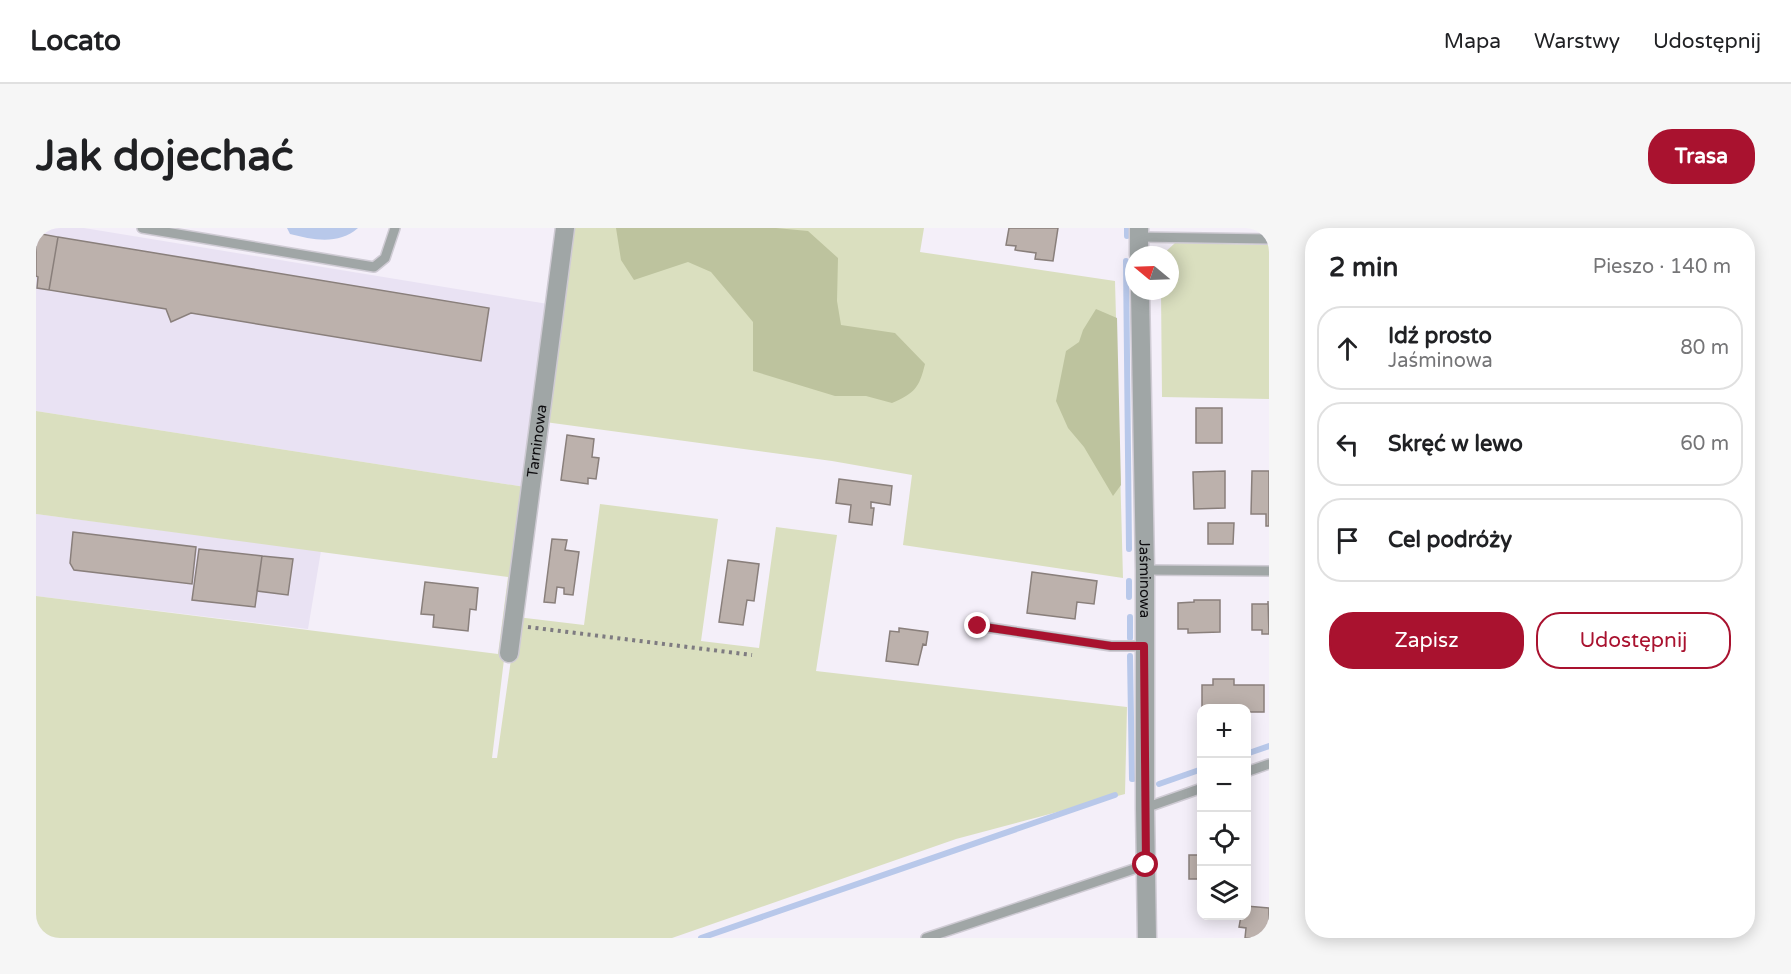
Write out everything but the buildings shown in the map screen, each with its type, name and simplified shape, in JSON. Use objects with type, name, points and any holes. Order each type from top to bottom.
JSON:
[{"type":"street","name":"Tarninowa","points":[[509,653],[565,228]]},
{"type":"street","name":"Jaśminowa","points":[[1140,300],[1145,570],[1144,808],[1147,938]]},
{"type":"lane","points":[[142,228],[374,267],[385,258],[397,229]]},
{"type":"lane","points":[[1139,240],[1269,239]]},
{"type":"lane","points":[[1145,570],[1269,571]]},
{"type":"lane","points":[[978,626],[1111,646],[1144,646]]},
{"type":"lane","points":[[1251,770],[1269,764]]},
{"type":"lane","points":[[1144,808],[1197,790]]},
{"type":"lane","points":[[926,938],[1146,865]]},
{"type":"path","points":[[513,625],[752,655]]},
{"type":"shaded area","points":[[36,228],[84,228],[548,304],[525,487],[36,411]]},
{"type":"shaded area","points":[[36,514],[321,551],[308,629],[36,596]]},
{"type":"green space","points":[[573,228],[924,228],[920,252],[1115,281],[1123,578],[903,545],[912,475],[832,461],[545,422]]},
{"type":"green space","points":[[616,228],[776,228],[808,231],[838,258],[837,301],[841,325],[895,333],[925,364],[921,379],[911,393],[892,403],[866,396],[835,396],[753,371],[753,322],[711,272],[688,262],[634,280],[621,260]]},
{"type":"green space","points":[[1175,243],[1269,245],[1269,399],[1162,397],[1161,300],[1179,300],[1179,246],[1172,246]]},
{"type":"green space","points":[[1096,309],[1117,318],[1121,485],[1113,496],[1084,447],[1068,428],[1056,401],[1066,351],[1079,342],[1083,330]]},
{"type":"green space","points":[[36,411],[525,487],[492,758],[497,758],[517,617],[584,625],[600,504],[718,519],[701,641],[759,648],[776,527],[837,535],[816,671],[1127,707],[1125,794],[956,839],[672,938],[36,938],[36,596],[498,654],[508,577],[36,514]]},
{"type":"water","points":[[287,228],[358,228],[343,237],[325,240],[290,234]]},
{"type":"waterway","points":[[1127,228],[1127,236]]},
{"type":"waterway","points":[[1126,300],[1129,549]]},
{"type":"waterway","points":[[1129,581],[1129,597]]},
{"type":"waterway","points":[[1130,617],[1130,638]]},
{"type":"waterway","points":[[1130,656],[1133,779]]},
{"type":"waterway","points":[[1251,752],[1269,746]]},
{"type":"waterway","points":[[1159,784],[1197,771]]},
{"type":"waterway","points":[[701,938],[1115,795]]},
{"type":"route","points":[[978,626],[1111,646],[1144,646],[1146,865]]}]
